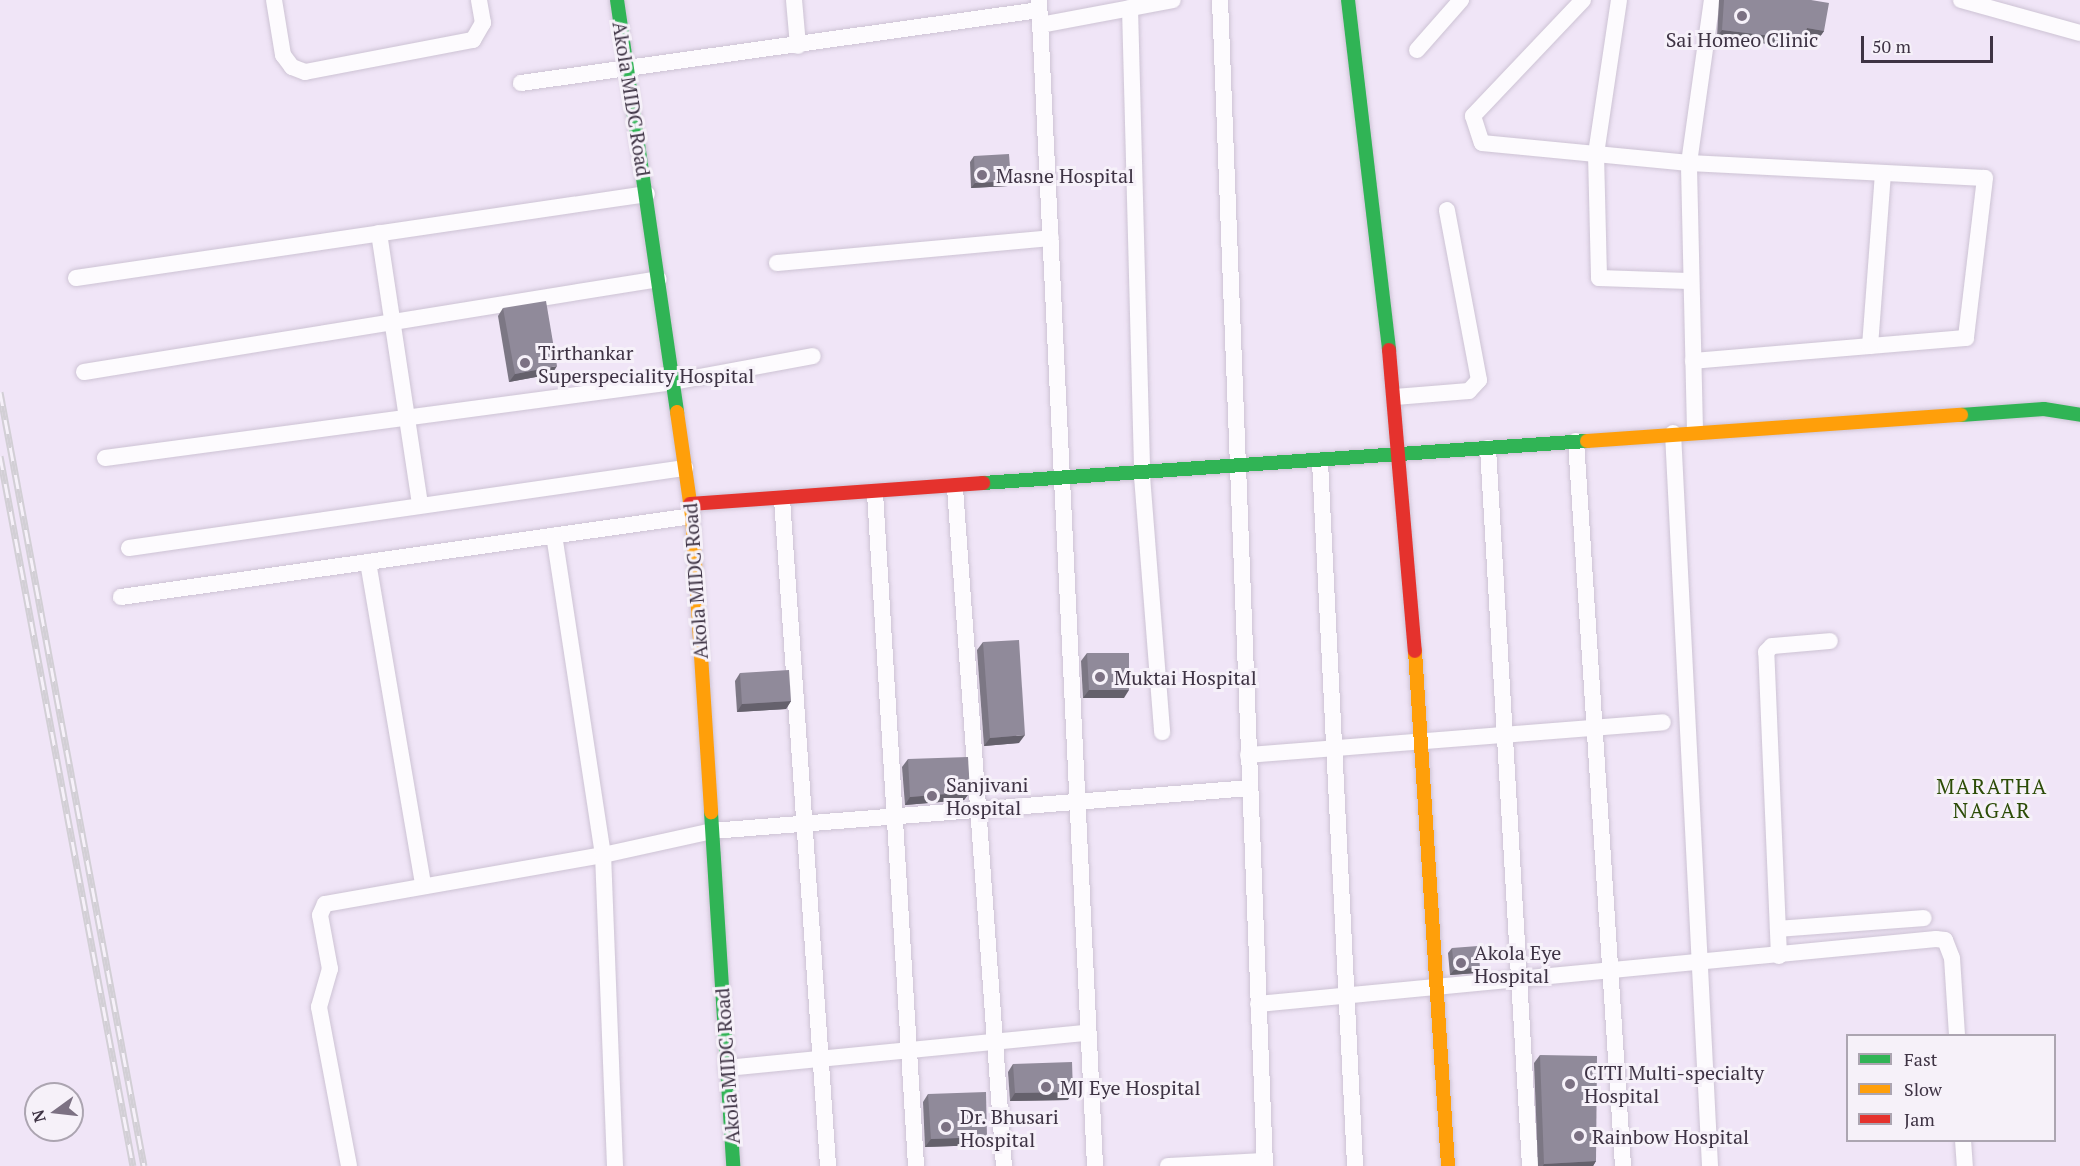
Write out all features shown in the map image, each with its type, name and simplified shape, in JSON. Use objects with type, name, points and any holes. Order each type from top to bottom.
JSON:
[{"type":"street","points":[[274,0],[284,55],[292,67],[305,72],[473,40],[483,23],[479,0]]},
{"type":"street","name":"Akola MIDC Road","points":[[617,0],[647,194],[691,510],[733,1166]]},
{"type":"street","points":[[794,0],[798,46]]},
{"type":"street","points":[[1168,1166],[1265,1163],[1220,0]]},
{"type":"street","points":[[1348,0],[1402,456],[1448,1166]]},
{"type":"street","points":[[1417,50],[1461,0]]},
{"type":"street","points":[[1583,0],[1473,116],[1482,143],[1689,163],[1984,178],[1966,338],[1693,361]]},
{"type":"street","points":[[1619,0],[1596,154],[1599,278],[1688,281]]},
{"type":"street","points":[[1695,431],[1688,281],[1689,163],[1712,0]]},
{"type":"street","points":[[1961,0],[2080,33]]},
{"type":"street","points":[[521,83],[627,66],[798,46],[1040,12],[1130,8],[1163,1]]},
{"type":"street","points":[[1130,8],[1142,476],[1162,732]]},
{"type":"street","points":[[1040,12],[1086,1033],[1095,1166]]},
{"type":"street","points":[[1870,346],[1883,173]]},
{"type":"street","points":[[76,278],[647,194]]},
{"type":"street","points":[[1395,397],[1469,391],[1479,380],[1447,210]]},
{"type":"street","points":[[379,233],[420,503]]},
{"type":"street","points":[[777,263],[1051,238]]},
{"type":"street","points":[[84,372],[659,279]]},
{"type":"street","points":[[105,458],[673,382],[813,356]]},
{"type":"street","points":[[120,597],[554,536],[691,510],[782,499],[1062,482],[1695,431],[2044,408],[2080,415]]},
{"type":"street","points":[[1673,433],[1710,1166]]},
{"type":"street","points":[[1576,441],[1623,1166]]},
{"type":"street","points":[[1488,448],[1530,1166]]},
{"type":"street","points":[[1320,462],[1355,1166]]},
{"type":"street","points":[[129,548],[420,503],[685,468]]},
{"type":"street","points":[[955,488],[976,809],[1004,1166]]},
{"type":"street","points":[[875,493],[892,816],[916,1166]]},
{"type":"street","points":[[782,499],[804,824],[823,1058],[828,1166]]},
{"type":"street","points":[[554,536],[603,855],[615,1166]]},
{"type":"street","points":[[368,562],[423,883]]},
{"type":"street","points":[[1779,956],[1766,652],[1772,646],[1830,641]]},
{"type":"street","points":[[1248,755],[1663,722]]},
{"type":"street","points":[[349,1166],[319,1007],[330,969],[321,910],[333,900],[423,883],[603,855],[712,831],[1250,788]]},
{"type":"street","points":[[1778,929],[1924,918]]},
{"type":"street","points":[[1258,1004],[1945,940],[1952,958],[1957,1034]]},
{"type":"street","points":[[727,1068],[1086,1033]]},
{"type":"street","points":[[1964,1142],[1965,1166]]},
{"type":"building","points":[[1724,0],[1811,0],[1829,3],[1824,31],[1807,28],[1804,40],[1722,30]]},
{"type":"building","points":[[1009,154],[1011,181],[975,183],[974,156]]},
{"type":"building","points":[[546,301],[557,366],[515,374],[503,308]]},
{"type":"building","points":[[1019,640],[1025,735],[990,738],[983,642]]},
{"type":"building","points":[[1087,653],[1129,653],[1129,690],[1089,690]]},
{"type":"building","points":[[789,670],[791,701],[742,704],[740,673]]},
{"type":"building","points":[[968,757],[970,792],[910,797],[908,759]]},
{"type":"building","points":[[1478,946],[1480,967],[1454,970],[1452,948]]},
{"type":"building","points":[[1540,1055],[1597,1056],[1596,1161],[1544,1164]]},
{"type":"building","points":[[1072,1062],[1073,1092],[1015,1093],[1013,1064]]},
{"type":"building","points":[[986,1092],[987,1137],[931,1139],[928,1094]]},
{"type":"railway","points":[[0,392],[144,1166]]},
{"type":"railway","points":[[0,456],[133,1166]]},
{"type":"traffic: fast","points":[[617,0],[677,412]]},
{"type":"traffic: fast","points":[[1348,0],[1389,350]]},
{"type":"traffic: fast","points":[[1961,415],[2044,409],[2080,415]]},
{"type":"traffic: fast","points":[[983,483],[1587,441]]},
{"type":"traffic: fast","points":[[711,812],[733,1166]]},
{"type":"traffic: slow","points":[[677,412],[692,516],[711,812]]},
{"type":"traffic: slow","points":[[1587,441],[1961,415]]},
{"type":"traffic: slow","points":[[1415,651],[1448,1166]]},
{"type":"traffic: jam","points":[[1389,350],[1415,651]]},
{"type":"traffic: jam","points":[[690,504],[983,483]]},
{"type":"place","name":"Sai Homeo Clinic","points":[[1742,16]]},
{"type":"place","name":"Masne Hospital","points":[[982,175]]},
{"type":"place","name":"Tirthankar Superspeciality Hospital","points":[[525,363]]},
{"type":"place","name":"Muktai Hospital","points":[[1100,677]]},
{"type":"place","name":"Sanjivani Hospital","points":[[932,796]]},
{"type":"place","name":"Akola Eye Hospital","points":[[1461,963]]},
{"type":"place","name":"CITI Multi-specialty Hospital","points":[[1570,1084]]},
{"type":"place","name":"MJ Eye Hospital","points":[[1046,1087]]},
{"type":"place","name":"Dr. Bhusari Hospital","points":[[946,1127]]},
{"type":"place","name":"Rainbow Hospital","points":[[1579,1136]]},
{"type":"district","name":"MARATHA NAGAR","points":[[1992,798]]}]
